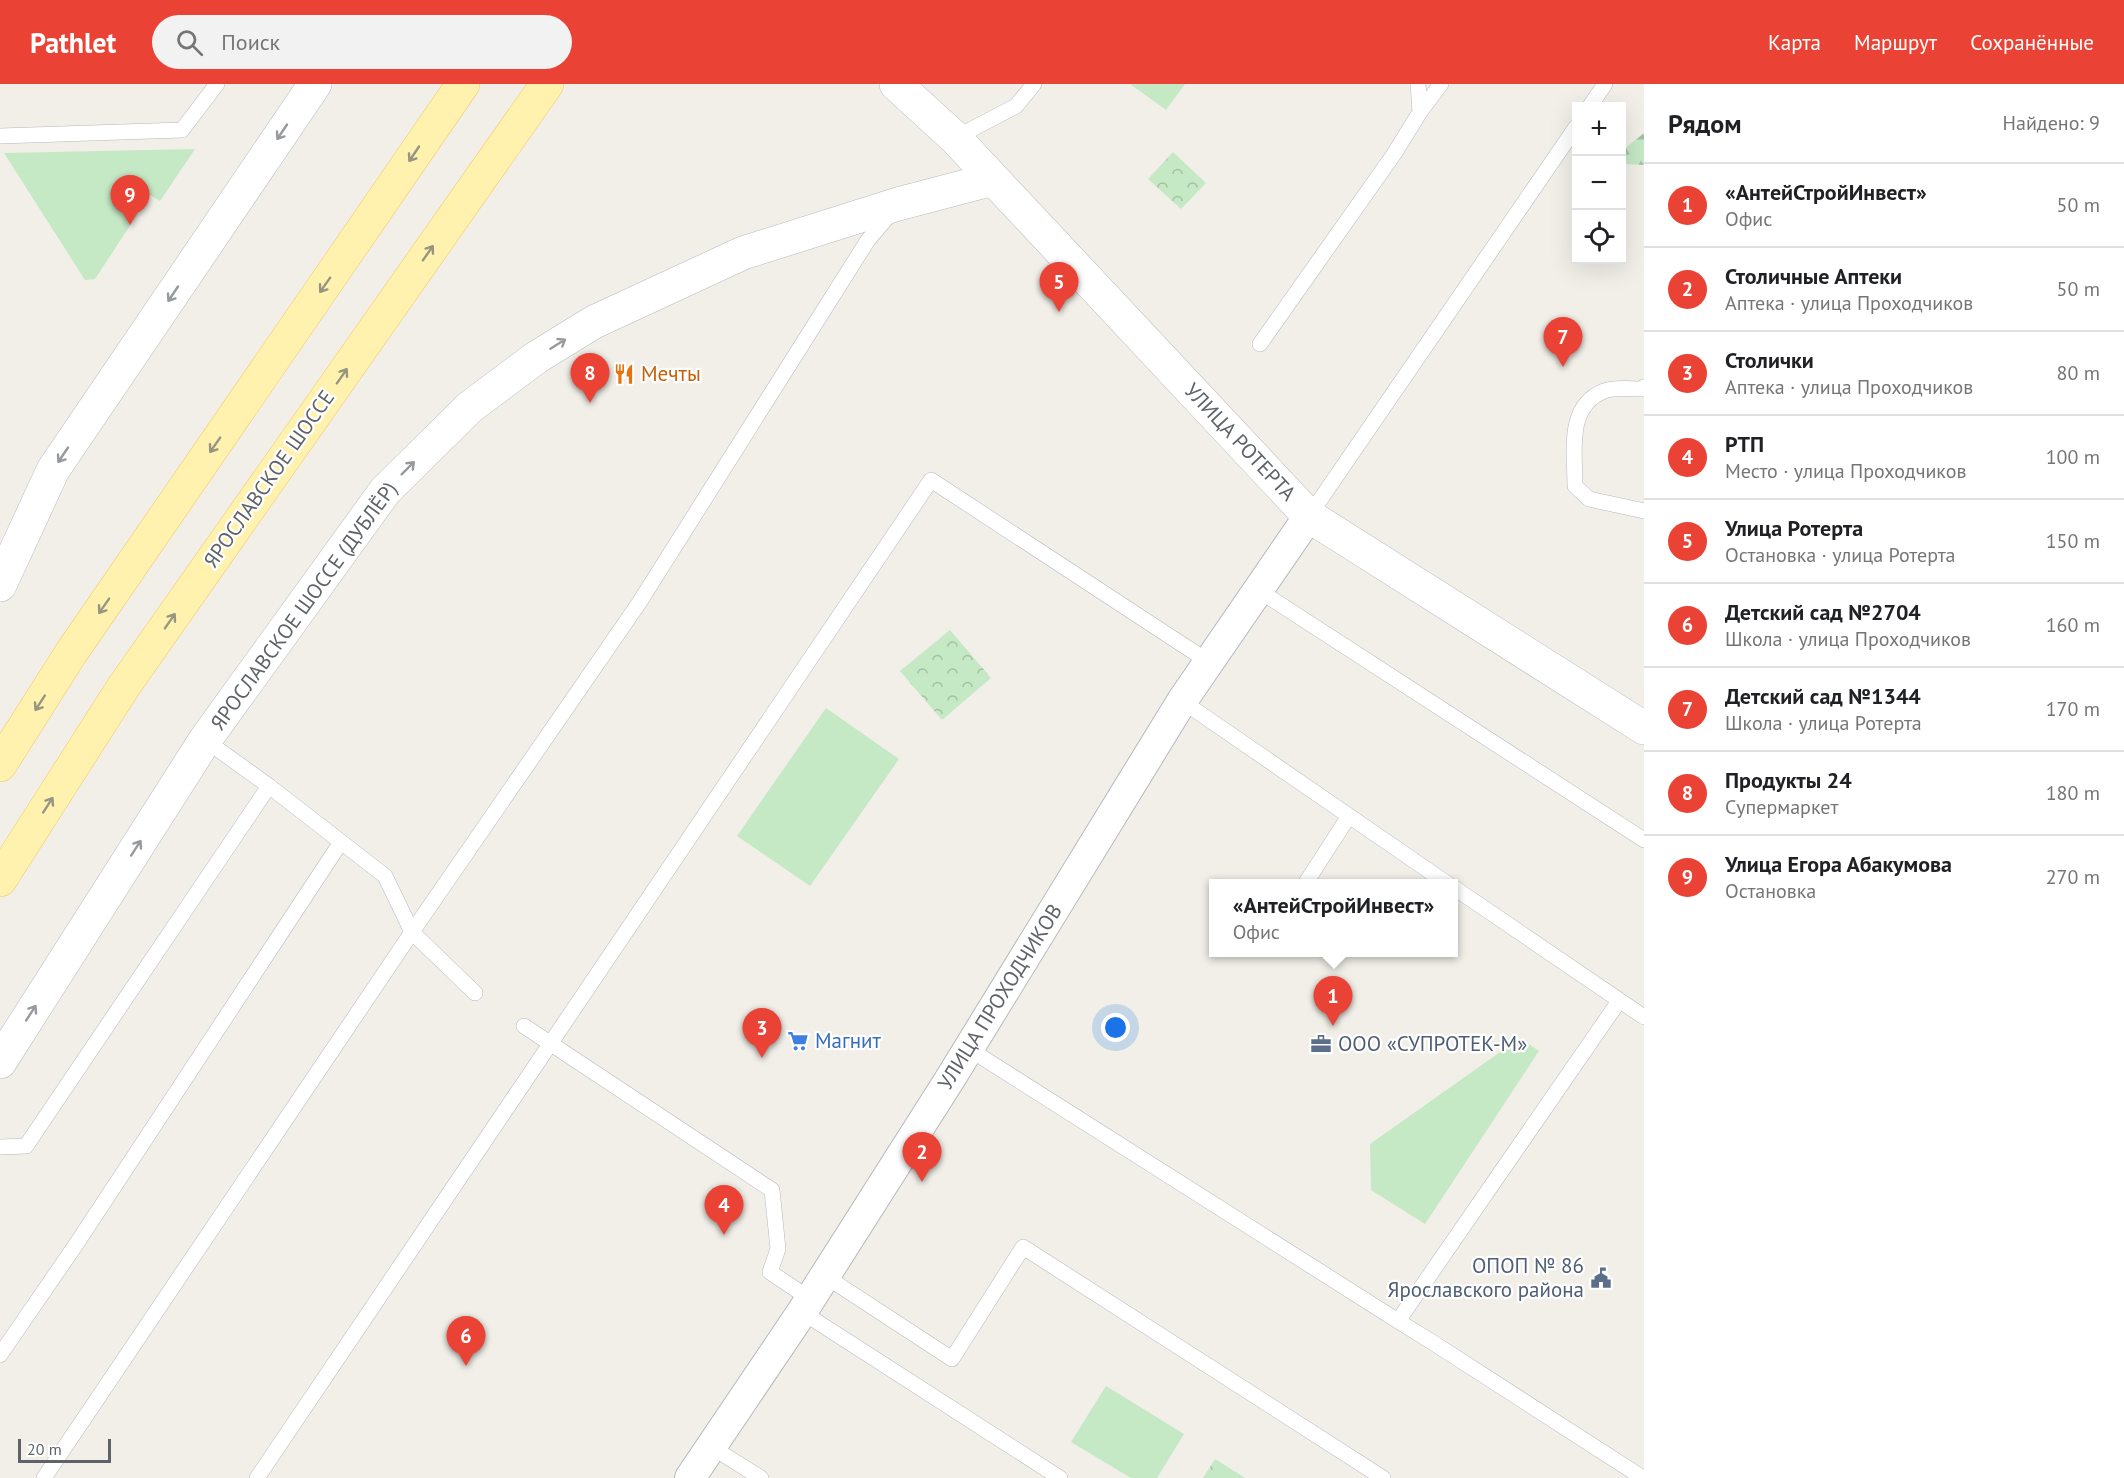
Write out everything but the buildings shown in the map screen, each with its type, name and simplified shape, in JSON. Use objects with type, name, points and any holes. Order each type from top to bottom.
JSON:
[{"type":"main road","name":"ЯРОСЛАВСКОЕ ШОССЕ","points":[[8,867],[124,686],[547,84]]},
{"type":"main road","points":[[0,765],[71,653],[456,91]]},
{"type":"street","points":[[0,583],[54,470],[315,84]]},
{"type":"street","name":"УЛИЦА РОТЕРТА","points":[[896,84],[955,138],[1309,516],[1644,728]]},
{"type":"street","name":"ЯРОСЛАВСКОЕ ШОССЕ (ДУБЛЁР)","points":[[0,1062],[205,741],[385,491],[470,407],[537,357],[594,322],[743,253],[898,204],[993,179]]},
{"type":"street","name":"УЛИЦА ПРОХОДЧИКОВ","points":[[690,1478],[812,1295],[969,1048],[1182,701],[1309,516]]},
{"type":"street","points":[[0,894],[8,867]]},
{"type":"lane","points":[[0,136],[182,130],[218,84]]},
{"type":"lane","points":[[955,138],[1016,106],[1035,84]]},
{"type":"lane","points":[[1418,84],[1420,112]]},
{"type":"lane","points":[[1260,344],[1441,84]]},
{"type":"lane","points":[[1593,102],[1605,84]]},
{"type":"lane","points":[[1309,516],[1572,133]]},
{"type":"lane","points":[[44,1478],[412,932],[639,603],[868,240],[898,204]]},
{"type":"lane","points":[[1644,387],[1606,390],[1588,400],[1575,423],[1575,486],[1589,499],[1644,511]]},
{"type":"lane","points":[[257,1478],[931,480],[1209,662]]},
{"type":"lane","points":[[1258,590],[1644,840]]},
{"type":"lane","points":[[1182,701],[1441,879]]},
{"type":"lane","points":[[205,741],[269,786],[385,876],[412,932],[475,993]]},
{"type":"lane","points":[[0,1147],[26,1146],[269,786]]},
{"type":"lane","points":[[1308,879],[1349,816]]},
{"type":"lane","points":[[0,1355],[77,1243],[341,842]]},
{"type":"lane","points":[[1458,890],[1644,1017]]},
{"type":"lane","points":[[1398,1322],[1619,1000]]},
{"type":"lane","points":[[524,1026],[772,1190],[778,1249],[770,1272],[812,1295],[952,1359],[1023,1247],[1383,1478]]},
{"type":"lane","points":[[969,1048],[1643,1478]]},
{"type":"lane","points":[[812,1295],[1060,1478]]},
{"type":"lane","points":[[710,1446],[761,1478]]},
{"type":"green space","points":[[1130,84],[1185,84],[1166,110]]},
{"type":"green space","points":[[1644,133],[1644,165],[1626,164],[1626,148]]},
{"type":"green space","points":[[195,149],[160,201],[150,195],[95,279],[85,280],[4,153]]},
{"type":"green space","points":[[1173,152],[1206,183],[1181,209],[1148,179]]},
{"type":"green space","points":[[950,630],[991,678],[942,720],[900,671]]},
{"type":"green space","points":[[826,708],[899,759],[810,886],[737,836]]},
{"type":"green space","points":[[1520,1038],[1539,1051],[1425,1224],[1371,1190],[1370,1144]]},
{"type":"green space","points":[[1106,1386],[1184,1434],[1157,1478],[1131,1478],[1071,1442]]},
{"type":"green space","points":[[1215,1459],[1245,1478],[1203,1478]]},
{"type":"place","name":"Улица Егора Абакумова","points":[[130,225]]},
{"type":"place","name":"Улица Ротерта","points":[[1059,312]]},
{"type":"place","name":"Детский сад №1344","points":[[1563,367]]},
{"type":"place","name":"Мечты","points":[[624,374]]},
{"type":"place","name":"Продукты 24","points":[[590,403]]},
{"type":"place","name":"«АнтейСтройИнвест»","points":[[1333,1026]]},
{"type":"place","name":"Магнит","points":[[798,1041]]},
{"type":"place","name":"ООО «СУПРОТЕК-М»","points":[[1321,1044]]},
{"type":"place","name":"Столички","points":[[762,1058]]},
{"type":"place","name":"Столичные Аптеки","points":[[922,1182]]},
{"type":"place","name":"РТП","points":[[724,1235]]},
{"type":"place","name":"ОПОП № 86 Ярославского района","points":[[1601,1278]]},
{"type":"place","name":"Детский сад №2704","points":[[466,1366]]}]
